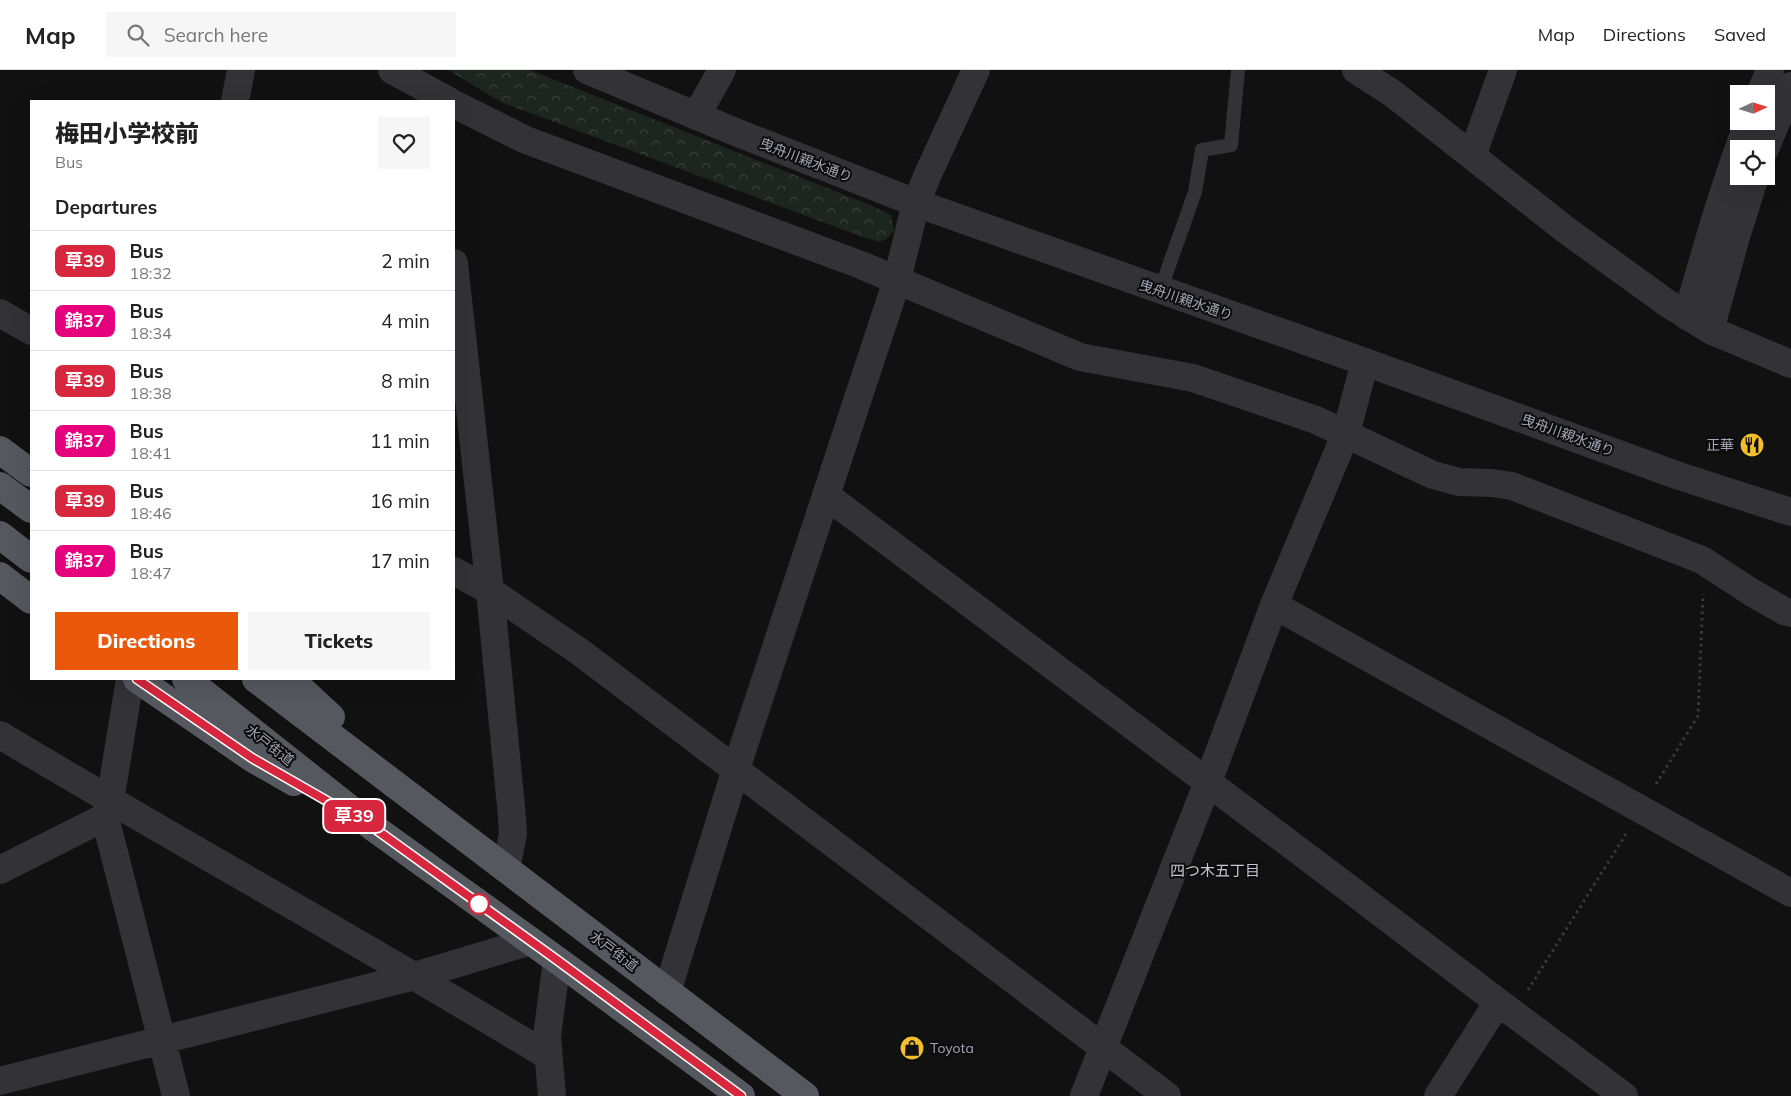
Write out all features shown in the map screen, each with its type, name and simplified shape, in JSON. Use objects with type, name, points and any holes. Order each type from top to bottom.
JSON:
[{"type":"highway","points":[[0,450],[30,472]]},
{"type":"highway","points":[[0,486],[30,508]]},
{"type":"highway","points":[[0,535],[30,558]]},
{"type":"highway","points":[[0,576],[30,599]]},
{"type":"highway","points":[[137,680],[252,758],[374,828]]},
{"type":"highway","name":"水戸街道","points":[[187,680],[374,828],[741,1096]]},
{"type":"highway","name":"水戸街道","points":[[257,680],[805,1096]]},
{"type":"highway","points":[[291,680],[398,785]]},
{"type":"street","points":[[235,100],[241,70]]},
{"type":"street","points":[[392,70],[443,100]]},
{"type":"street","name":"曳舟川親水通り","points":[[587,70],[696,116],[916,203],[1670,472],[1791,512]]},
{"type":"street","points":[[696,116],[722,70]]},
{"type":"street","points":[[667,992],[736,769],[897,280],[916,203],[976,70]]},
{"type":"street","points":[[1356,70],[1392,93],[1566,230],[1687,316],[1710,330],[1791,364]]},
{"type":"street","points":[[1472,156],[1503,70]]},
{"type":"street","points":[[1764,85],[1770,70]]},
{"type":"street","points":[[1769,140],[1791,86]]},
{"type":"street","points":[[455,106],[526,140],[897,280],[1080,357],[1193,378],[1316,420],[1433,475],[1459,482],[1512,486],[1702,560],[1784,612],[1791,613]]},
{"type":"street","points":[[1687,316],[1712,230],[1746,130]]},
{"type":"street","points":[[1710,330],[1736,237],[1753,185]]},
{"type":"street","points":[[455,271],[490,591],[513,834],[506,869]]},
{"type":"street","points":[[0,313],[30,330]]},
{"type":"street","points":[[1084,1096],[1208,782],[1274,605],[1346,433],[1365,362]]},
{"type":"street","points":[[827,496],[1624,1096]]},
{"type":"street","points":[[455,572],[490,591],[580,652],[1168,1096]]},
{"type":"street","points":[[1274,605],[1791,893]]},
{"type":"street","points":[[130,680],[107,809],[176,1096]]},
{"type":"street","points":[[0,734],[107,809],[416,976],[548,1056]]},
{"type":"street","points":[[0,870],[107,809]]},
{"type":"street","points":[[0,1081],[416,976],[531,941]]},
{"type":"street","points":[[550,1096],[547,1036],[557,960]]},
{"type":"street","points":[[1438,1096],[1498,1002]]},
{"type":"lane","points":[[1160,291],[1195,192],[1202,150],[1231,145],[1238,70]]},
{"type":"green space","points":[[448,70],[530,70],[870,205],[891,215],[894,230],[888,238],[879,242],[860,236],[503,103]]},
{"type":"bus line","name":"草39","points":[[138,680],[252,758],[374,828],[741,1096]]},
{"type":"place","name":"正華","points":[[1752,445]]},
{"type":"place","name":"Toyota","points":[[912,1048]]},
{"type":"district","name":"四つ木五丁目","points":[[1215,871]]}]
